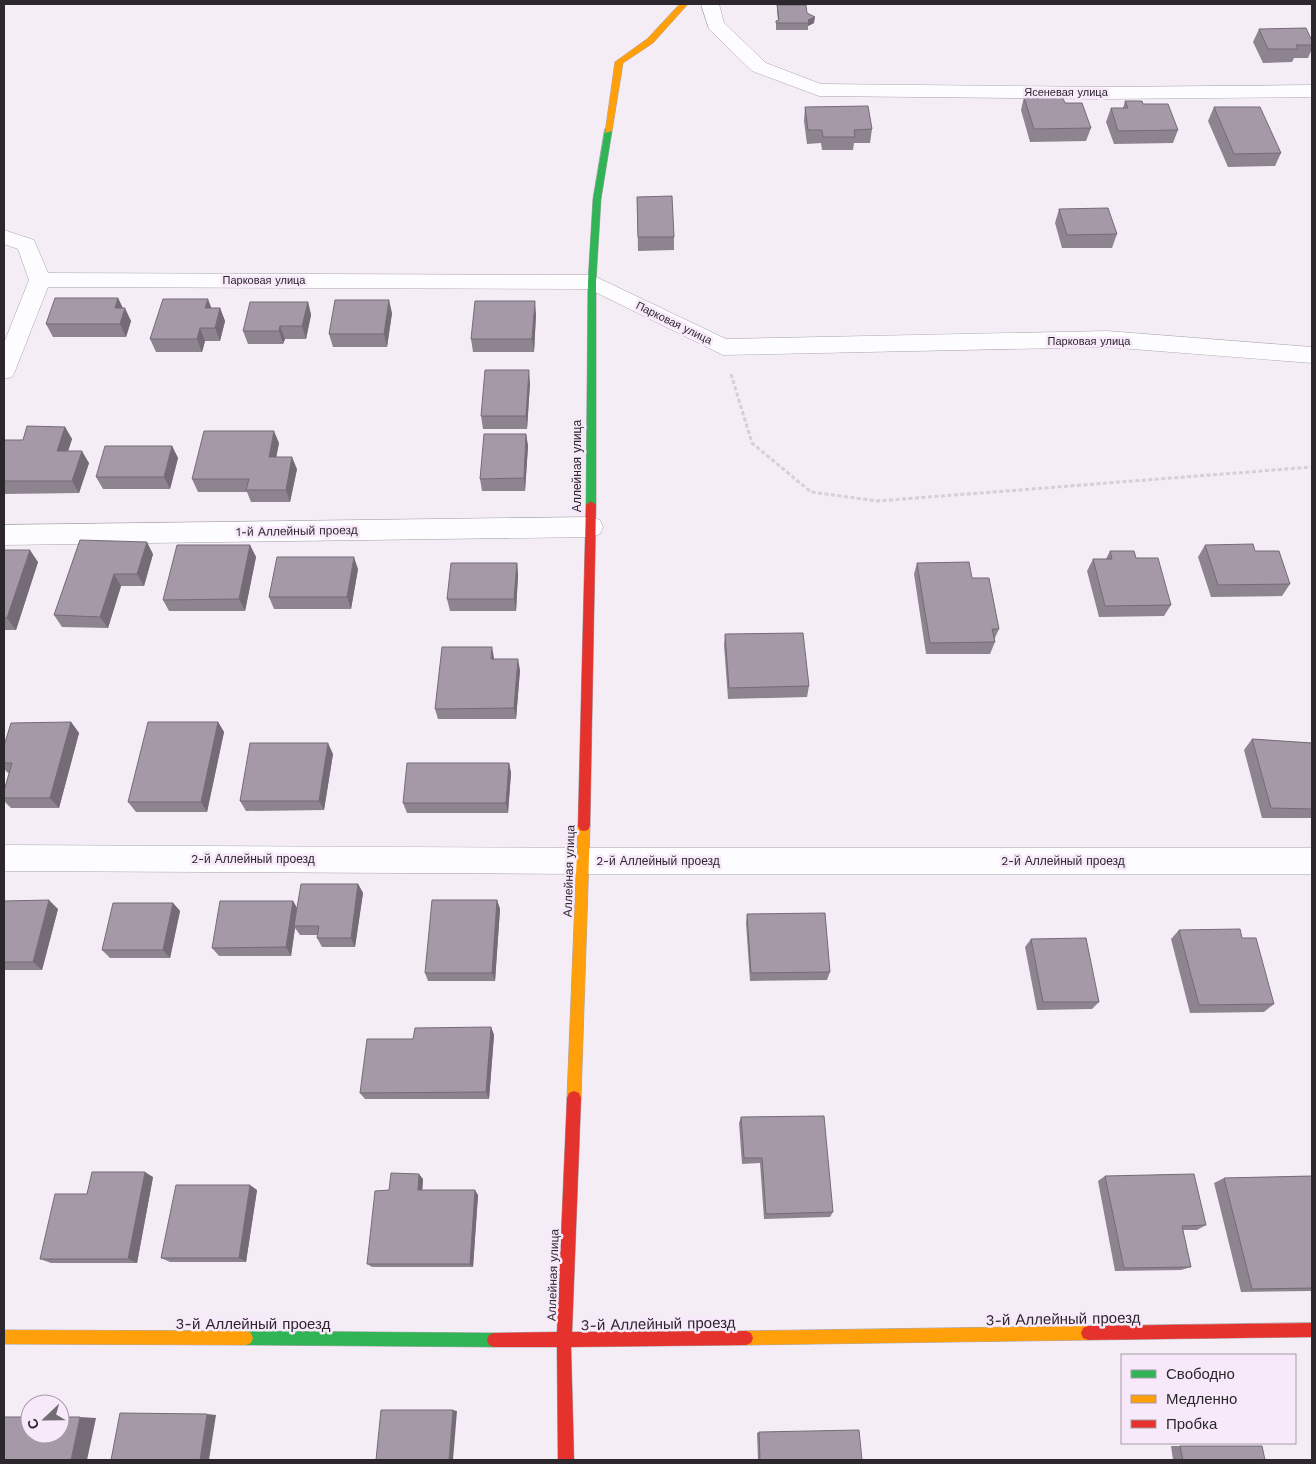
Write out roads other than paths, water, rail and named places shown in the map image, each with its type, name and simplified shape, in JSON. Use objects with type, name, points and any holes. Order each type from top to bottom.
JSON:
[{"type":"street","name":"Аллейная улица","points":[[566,1460],[564,1340],[583,861],[591,527],[592,282],[598,199],[619,62],[650,41],[684,4]]},
{"type":"street","name":"Ясеневая улица","points":[[710,4],[715,25],[759,67],[819,90],[1104,93],[1312,91]]},
{"type":"street","points":[[4,237],[27,246],[40,280],[4,371]]},
{"type":"street","name":"Парковая улица","points":[[40,280],[592,282],[724,347],[1108,339],[1312,354]]},
{"type":"street","name":"1-й Аллейный проезд","points":[[4,535],[591,527]]},
{"type":"street","name":"2-й Аллейный проезд","points":[[4,858],[583,861],[1312,861]]},
{"type":"street","name":"3-й Аллейный проезд","points":[[4,1337],[564,1340],[1312,1330]]}]
